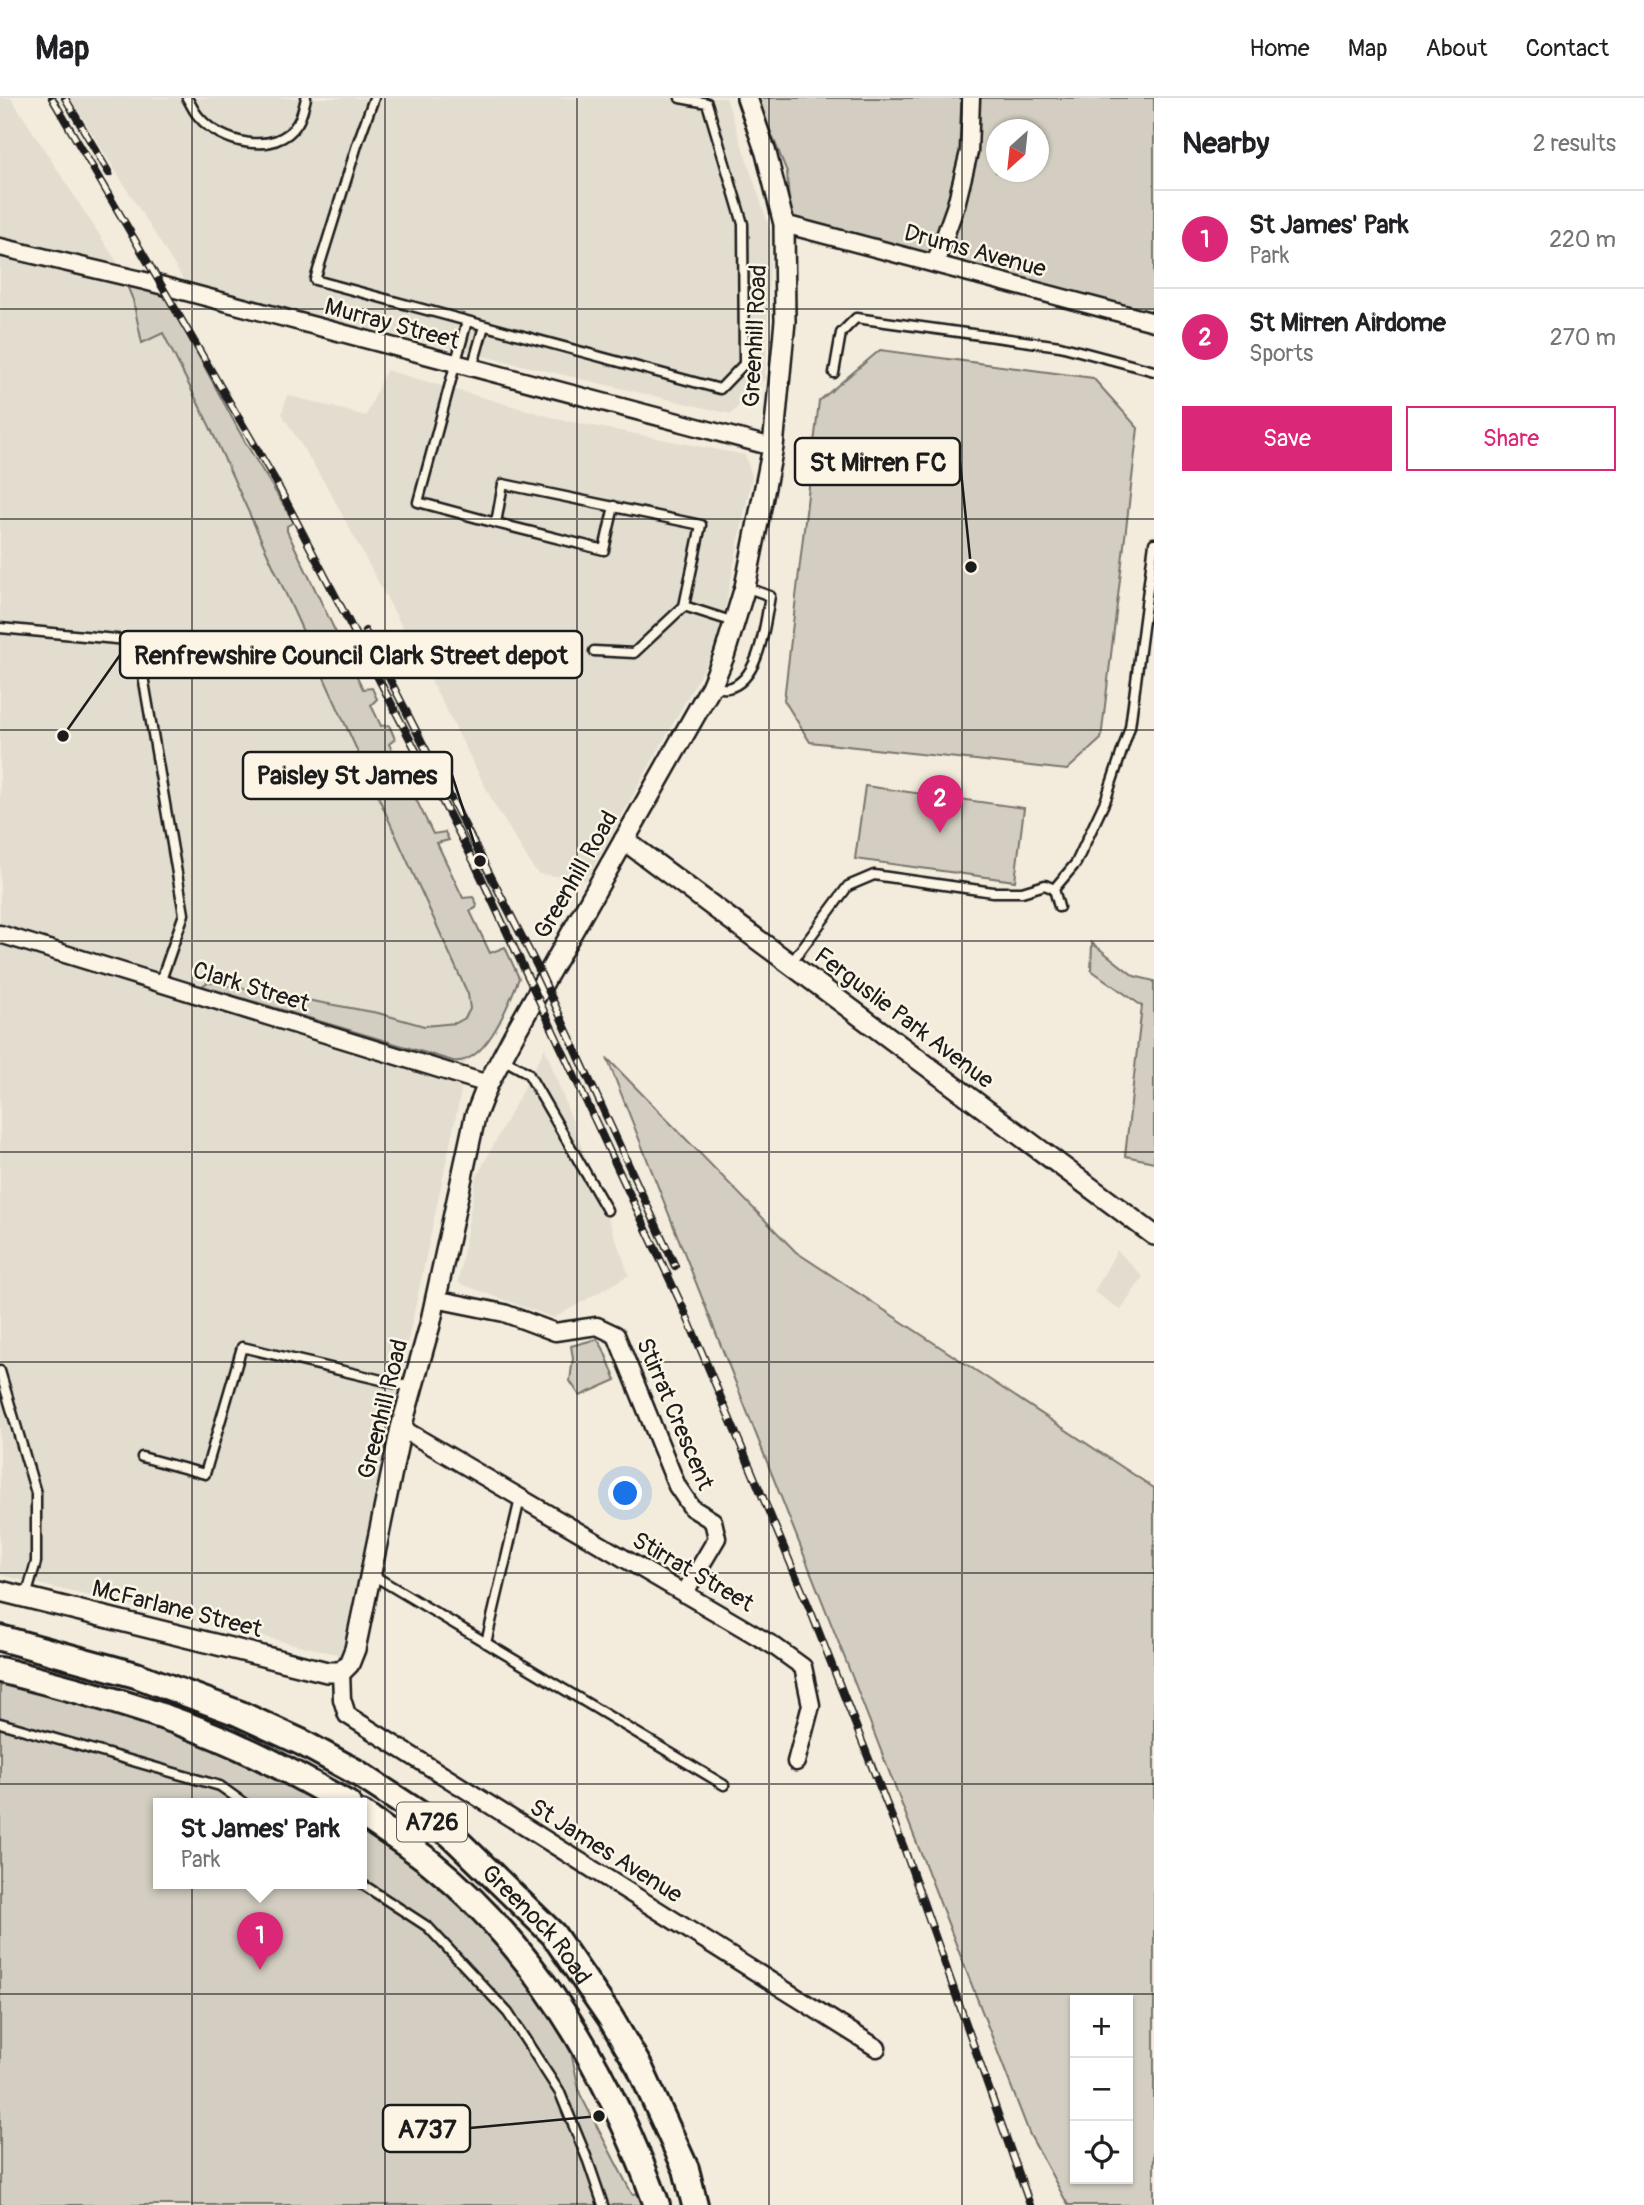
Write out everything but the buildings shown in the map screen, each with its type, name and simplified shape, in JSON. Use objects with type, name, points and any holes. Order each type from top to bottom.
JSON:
[{"type":"main road","name":"Greenock Road","points":[[0,1638],[136,1675],[238,1713],[301,1742],[356,1772],[450,1834],[553,1934],[610,2017],[640,2068],[686,2169],[695,2205]]},
{"type":"main road","points":[[0,1670],[133,1707],[199,1730],[242,1748],[337,1798]]},
{"type":"main road","name":"Greenock Road","points":[[367,1818],[432,1864],[481,1909],[523,1957],[577,2032],[644,2168],[657,2205]]},
{"type":"street","name":"Greenhill Road","points":[[341,1672],[349,1664],[355,1649],[401,1428],[430,1325],[475,1117],[501,1058],[711,687],[724,656],[744,587],[773,447],[785,321],[785,225],[766,153],[747,98]]},
{"type":"street","points":[[935,264],[956,205],[969,152],[971,98]]},
{"type":"street","name":"Drums Avenue","points":[[785,225],[1154,322]]},
{"type":"street","name":"Murray Street","points":[[0,247],[145,281],[773,447]]},
{"type":"street","name":"Ferguslie Park Avenue","points":[[624,840],[1154,1236]]},
{"type":"street","name":"Clark Street","points":[[0,934],[488,1084]]},
{"type":"street","name":"Stirrat Crescent","points":[[435,1299],[504,1313],[555,1332],[597,1326],[616,1335],[677,1486],[692,1508],[713,1521],[717,1538],[684,1594]]},
{"type":"street","name":"Stirrat Street","points":[[401,1428],[774,1646],[803,1667],[811,1706],[796,1762]]},
{"type":"street","name":"McFarlane Street","points":[[0,1591],[327,1672],[341,1672]]},
{"type":"street","name":"St James Avenue","points":[[341,1672],[342,1699],[347,1715],[877,2048]]},
{"type":"lane","points":[[187,98],[200,118],[219,133],[252,143],[273,142],[286,136],[298,124],[306,98]]},
{"type":"lane","points":[[374,98],[315,280],[720,389],[744,364],[743,224],[707,103],[680,98]]},
{"type":"lane","points":[[834,373],[841,333],[856,318],[1060,346],[1154,371]]},
{"type":"lane","points":[[467,321],[418,502],[604,550],[614,506]]},
{"type":"lane","points":[[472,368],[484,326]]},
{"type":"lane","points":[[496,523],[503,484],[701,524],[684,606],[634,653],[594,651]]},
{"type":"lane","points":[[1055,889],[1076,863],[1106,799],[1130,727],[1154,543]]},
{"type":"lane","points":[[711,687],[728,688],[750,675],[770,596],[744,587]]},
{"type":"lane","points":[[684,606],[734,622]]},
{"type":"lane","points":[[0,628],[137,640],[184,914],[160,983]]},
{"type":"lane","points":[[791,963],[848,887],[874,875],[993,892],[1022,892],[1045,885],[1055,889]]},
{"type":"lane","points":[[1055,889],[1059,907]]},
{"type":"lane","points":[[501,1058],[528,1073],[607,1210]]},
{"type":"lane","points":[[142,1457],[205,1474],[242,1346],[411,1387]]},
{"type":"lane","points":[[0,1371],[36,1493],[36,1562],[26,1597]]},
{"type":"lane","points":[[486,1643],[520,1499]]},
{"type":"lane","points":[[371,1574],[724,1785]]},
{"type":"lane","points":[[0,1723],[220,1786],[237,1798]]},
{"type":"lane","points":[[367,1887],[428,1927],[508,2013],[560,2093],[603,2205]]},
{"type":"shaded area","points":[[0,98],[11,98],[117,262],[133,300],[142,343],[162,332],[209,425],[464,986],[499,1005],[477,1049],[464,1065],[460,1097],[341,1655],[0,1575]]},
{"type":"shaded area","points":[[70,98],[726,98],[771,232],[765,378],[731,414],[188,287]]},
{"type":"shaded area","points":[[757,98],[1154,98],[1154,315],[790,219],[787,172]]},
{"type":"shaded area","points":[[135,286],[167,297],[245,442],[294,522],[287,526],[287,531],[363,689],[372,688],[377,699],[371,705],[381,726],[389,725],[395,739],[389,744],[433,834],[445,832],[449,840],[437,843],[463,898],[473,897],[477,904],[476,908],[470,911],[490,953],[505,947],[519,978],[495,1031],[476,1054],[465,1060],[453,1061],[202,986],[208,982],[378,1013],[424,1026],[456,1023],[465,1018],[470,1009],[468,994],[209,425],[163,333],[142,343],[128,288]]},
{"type":"shaded area","points":[[880,350],[1093,378],[1138,428],[1101,739],[1067,770],[810,742],[784,700],[819,401]]},
{"type":"shaded area","points":[[386,370],[562,420],[745,455],[752,476],[718,643],[586,880],[539,874],[534,869],[494,804],[329,490],[282,414],[287,395],[366,416]]},
{"type":"shaded area","points":[[865,786],[1024,808],[1015,881],[855,859]]},
{"type":"shaded area","points":[[1092,943],[1134,976],[1154,981],[1154,1162],[1125,1156],[1142,1006],[1091,970]]},
{"type":"shaded area","points":[[545,1048],[629,1275],[554,1318],[458,1283],[476,1178]]},
{"type":"shaded area","points":[[607,1058],[796,1252],[1154,1488],[1154,2205],[1068,2205],[1030,2135]]},
{"type":"shaded area","points":[[1117,1250],[1143,1277],[1121,1310],[1094,1292]]},
{"type":"shaded area","points":[[597,1339],[616,1380],[580,1396],[570,1381],[573,1358],[571,1346]]},
{"type":"shaded area","points":[[0,1683],[163,1728],[266,1770],[318,1798],[153,1798],[153,1889],[367,1889],[367,1828],[426,1871],[497,1943],[542,1996],[568,2038],[580,2094],[632,2194],[643,2193],[646,2205],[0,2205]]},
{"type":"railway","points":[[52,98],[275,480],[475,864],[684,1310],[811,1612],[904,1848],[1030,2205]]},
{"type":"railway","points":[[65,98],[109,173]]},
{"type":"railway","points":[[365,631],[538,968],[675,1266]]},
{"type":"place","name":"St Mirren FC","points":[[971,567]]},
{"type":"place","name":"Renfrewshire Council Clark Street depot","points":[[63,736]]},
{"type":"place","name":"St Mirren Airdome","points":[[940,833]]},
{"type":"place","name":"Paisley St James","points":[[480,861]]},
{"type":"place","name":"St James' Park","points":[[260,1970]]},
{"type":"place","name":"A737","points":[[599,2116]]}]
